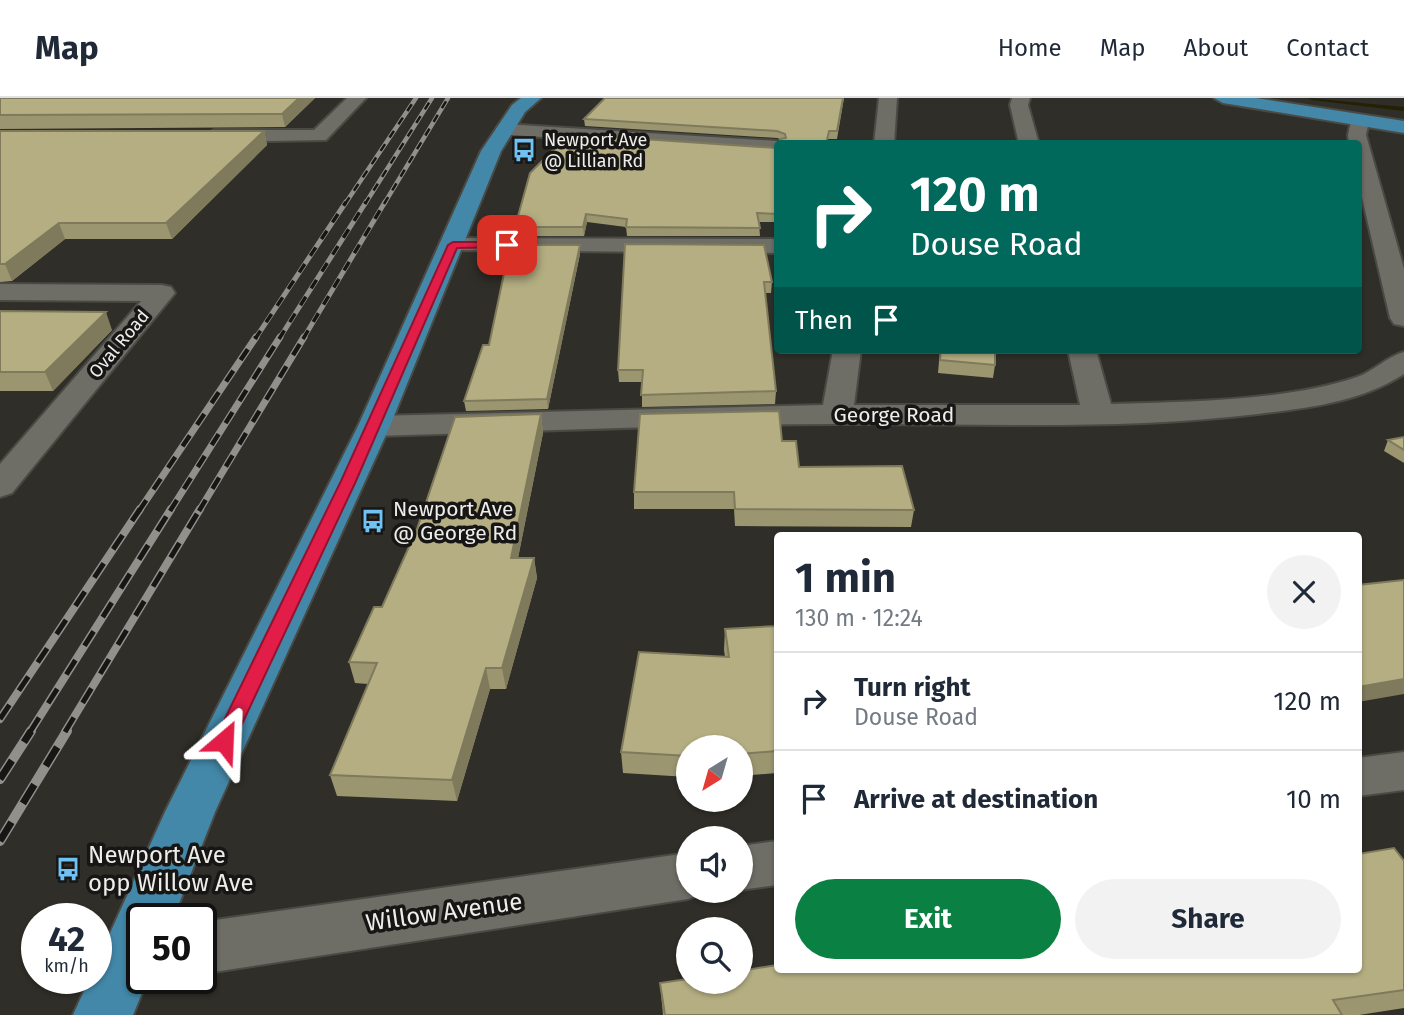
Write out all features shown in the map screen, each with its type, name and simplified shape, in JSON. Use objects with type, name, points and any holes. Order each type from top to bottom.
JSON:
[{"type":"main road","points":[[154,903],[190,812],[374,426],[391,380],[453,245],[491,151],[518,109],[532,98]]},
{"type":"main road","points":[[1223,98],[1404,127]]},
{"type":"main road","points":[[103,1015],[126,967]]},
{"type":"street","points":[[194,136],[319,136],[357,98]]},
{"type":"street","points":[[884,140],[888,98]]},
{"type":"street","points":[[1021,98],[1019,105],[1028,140]]},
{"type":"street","points":[[1358,140],[1360,121]]},
{"type":"street","points":[[505,130],[774,147]]},
{"type":"street","points":[[1362,154],[1404,318]]},
{"type":"street","points":[[453,245],[774,246]]},
{"type":"street","name":"Oval Road","points":[[0,292],[162,293],[0,486]]},
{"type":"street","points":[[836,414],[846,354]]},
{"type":"street","points":[[1083,354],[1098,415]]},
{"type":"street","name":"George Road","points":[[374,426],[836,414],[1098,415],[1201,409],[1328,395],[1367,386],[1398,370],[1404,361]]},
{"type":"street","points":[[1362,777],[1404,771]]},
{"type":"street","points":[[753,866],[774,863]]},
{"type":"street","name":"Willow Avenue","points":[[217,945],[676,878]]},
{"type":"building","points":[[0,98],[299,98],[282,114],[0,115]]},
{"type":"building","points":[[605,98],[843,98],[837,131],[829,131],[827,140],[780,140],[786,138],[785,134],[777,131],[584,119]]},
{"type":"building","points":[[0,131],[264,131],[166,223],[59,223],[5,264],[0,264]]},
{"type":"building","points":[[569,134],[774,148],[774,214],[757,213],[760,228],[626,227],[627,219],[586,214],[583,227],[515,227],[530,173]]},
{"type":"building","points":[[625,244],[764,245],[772,282],[764,282],[776,391],[641,395],[643,370],[618,370]]},
{"type":"building","points":[[510,245],[580,245],[547,399],[464,401],[483,345],[489,345]]},
{"type":"building","points":[[0,311],[106,312],[45,372],[0,372]]},
{"type":"building","points":[[941,354],[995,354],[995,365],[940,360]]},
{"type":"building","points":[[779,411],[782,441],[796,441],[799,467],[902,466],[914,510],[735,509],[734,492],[634,492],[640,414]]},
{"type":"building","points":[[541,414],[511,558],[534,558],[502,668],[486,668],[452,780],[330,775],[377,663],[349,662],[374,607],[382,607],[417,529],[455,417]]},
{"type":"building","points":[[1404,437],[1404,450],[1388,440]]},
{"type":"building","points":[[1404,580],[1404,679],[1362,686],[1362,585]]},
{"type":"building","points":[[774,626],[774,751],[753,753],[753,735],[676,735],[676,755],[621,752],[639,652],[729,657],[725,629]]},
{"type":"building","points":[[1394,848],[1404,861],[1404,990],[1333,1000],[1342,1015],[665,1015],[660,983],[676,981],[676,994],[753,994],[753,969],[774,965],[774,973],[1362,973],[1362,853]]},
{"type":"waterway","points":[[1312,98],[1404,109]]},
{"type":"railway","points":[[345,204],[416,98]]},
{"type":"railway","points":[[365,204],[432,98]]},
{"type":"railway","points":[[384,204],[448,98]]},
{"type":"railway","points":[[255,339],[346,202]]},
{"type":"railway","points":[[279,339],[366,202]]},
{"type":"railway","points":[[303,339],[385,202]]},
{"type":"railway","points":[[139,511],[256,337]]},
{"type":"railway","points":[[170,511],[280,337]]},
{"type":"railway","points":[[199,511],[304,337]]},
{"type":"railway","points":[[0,719],[140,509]]},
{"type":"railway","points":[[30,732],[171,509]]},
{"type":"railway","points":[[65,732],[200,509]]},
{"type":"railway","points":[[0,779],[31,731]]},
{"type":"railway","points":[[0,841],[67,731]]},
{"type":"place","name":"Newport Ave @ Lillian Rd","points":[[524,150]]},
{"type":"place","name":"Newport Ave @ George Rd","points":[[373,521]]},
{"type":"place","name":"Newport Ave opp Willow Ave","points":[[68,869]]},
{"type":"route","points":[[224,741],[374,426],[391,380],[453,245],[507,245]]}]
